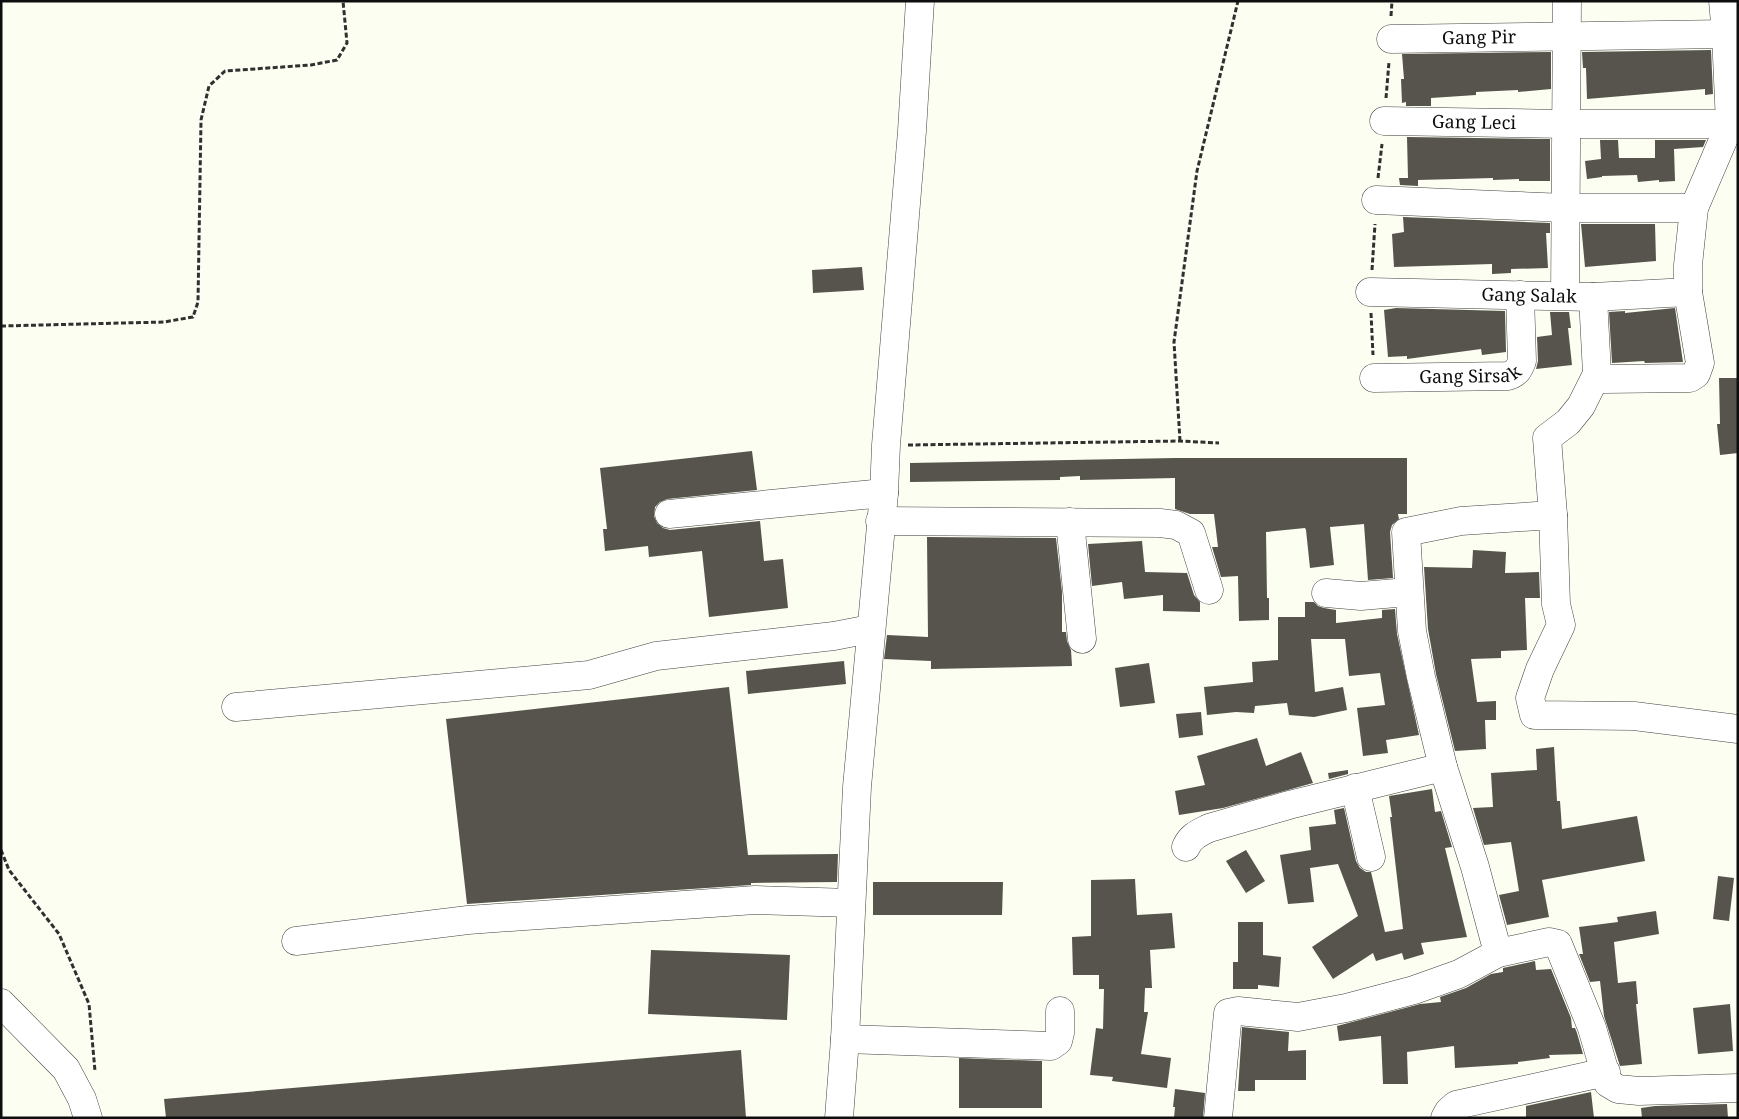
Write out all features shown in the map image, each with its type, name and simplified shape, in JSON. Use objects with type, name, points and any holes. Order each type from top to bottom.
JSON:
[{"type":"street","points":[[839,1118],[845,1039],[857,787],[884,493],[886,445],[911,141],[920,1]]},
{"type":"street","points":[[1565,296],[1567,1]]},
{"type":"street","points":[[1597,374],[1604,379],[1690,378],[1696,374],[1700,363],[1688,292],[1688,264],[1694,208],[1730,124],[1723,1]]},
{"type":"street","name":"Gang Pir","points":[[1391,39],[1726,34]]},
{"type":"street","name":"Gang Leci","points":[[1384,121],[1730,124]]},
{"type":"street","points":[[1376,200],[1566,208],[1694,208]]},
{"type":"street","name":"Gang Salak","points":[[1370,292],[1593,297],[1688,292]]},
{"type":"street","name":"Gang Sirsak","points":[[1374,378],[1508,376],[1515,374],[1522,361],[1520,295]]},
{"type":"street","points":[[1593,297],[1597,374],[1581,406],[1568,422],[1547,438],[1556,604],[1561,625],[1540,669],[1530,698],[1534,716],[1634,716],[1738,729]]},
{"type":"street","points":[[669,514],[884,493]]},
{"type":"street","points":[[1498,953],[1475,868],[1443,767],[1412,631],[1408,592],[1406,532],[1461,521],[1552,515]]},
{"type":"street","points":[[880,521],[1160,523],[1176,525],[1190,533],[1209,590]]},
{"type":"street","points":[[1070,522],[1082,640]]},
{"type":"street","points":[[1326,593],[1361,596],[1408,592]]},
{"type":"street","points":[[236,707],[588,674],[656,656],[834,636],[870,630]]},
{"type":"street","points":[[1186,847],[1189,840],[1210,828],[1355,788],[1443,767]]},
{"type":"street","points":[[1355,788],[1371,857]]},
{"type":"street","points":[[296,941],[468,920],[755,900],[851,903]]},
{"type":"street","points":[[1218,1118],[1228,1013],[1238,1010],[1298,1017],[1346,1008],[1414,990],[1459,974],[1498,953],[1549,942],[1558,944],[1592,1028],[1608,1083],[1618,1089],[1632,1090],[1738,1088]]},
{"type":"street","points":[[1,1003],[66,1069],[85,1108]]},
{"type":"street","points":[[845,1039],[1051,1046],[1058,1041],[1060,1011]]},
{"type":"street","points":[[1445,1118],[1449,1110],[1456,1105],[1606,1072]]},
{"type":"path","points":[[1,326],[164,322],[192,317],[198,302],[201,120],[209,86],[225,70],[311,65],[337,60],[347,42],[343,1]]},
{"type":"path","points":[[1180,441],[1174,342],[1197,172],[1238,1]]},
{"type":"path","points":[[886,445],[1180,441],[1219,443]]},
{"type":"path","points":[[1,850],[9,870],[59,934],[89,1004],[96,1078],[85,1108]]},
{"type":"building","points":[[1711,50],[1713,94],[1705,95],[1705,89],[1587,99],[1586,68],[1583,68],[1582,52]]},
{"type":"building","points":[[1551,52],[1551,89],[1518,92],[1518,90],[1476,92],[1476,95],[1431,98],[1431,106],[1406,106],[1406,102],[1402,103],[1401,79],[1404,79],[1402,54]]},
{"type":"building","points":[[1407,137],[1550,139],[1550,181],[1493,180],[1493,178],[1418,180],[1418,186],[1400,185],[1399,178],[1408,178]]},
{"type":"building","points":[[1600,140],[1618,140],[1619,158],[1655,158],[1655,140],[1706,140],[1703,147],[1674,149],[1675,181],[1638,182],[1637,175],[1602,176],[1587,179],[1585,161],[1601,159]]},
{"type":"building","points":[[1403,217],[1550,223],[1550,233],[1546,233],[1548,268],[1511,269],[1511,273],[1492,274],[1492,264],[1394,267],[1392,234],[1404,232]]},
{"type":"building","points":[[1581,224],[1655,224],[1656,261],[1585,267]]},
{"type":"building","points":[[862,267],[864,290],[813,293],[812,270]]},
{"type":"building","points":[[1396,308],[1505,311],[1506,352],[1482,355],[1481,349],[1407,359],[1407,356],[1388,357],[1384,310]]},
{"type":"building","points":[[1675,308],[1683,362],[1645,363],[1644,361],[1612,363],[1609,312],[1625,311],[1625,313]]},
{"type":"building","points":[[1550,312],[1569,312],[1571,328],[1568,328],[1572,365],[1536,369],[1538,361],[1537,337],[1552,335]]},
{"type":"building","points":[[1719,378],[1738,378],[1738,453],[1720,455],[1717,424],[1720,424]]},
{"type":"building","points":[[752,451],[757,490],[667,499],[655,507],[654,516],[657,523],[663,528],[670,530],[760,521],[764,561],[783,559],[788,608],[709,617],[702,551],[649,557],[648,546],[605,551],[603,529],[607,529],[600,468]]},
{"type":"building","points":[[1175,458],[1407,458],[1407,514],[1398,514],[1399,519],[1392,525],[1390,532],[1393,578],[1368,580],[1364,524],[1330,527],[1334,565],[1310,568],[1305,528],[1266,532],[1269,620],[1239,621],[1238,576],[1221,577],[1212,547],[1218,547],[1214,514],[1190,514],[1175,509],[1175,478],[1080,480],[1080,476],[1060,477],[1060,480],[910,482],[910,463]]},
{"type":"building","points":[[927,537],[1056,538],[1062,592],[1062,632],[1066,632],[1071,650],[1072,666],[931,669],[931,661],[884,659],[887,635],[928,637]]},
{"type":"building","points":[[1142,541],[1145,572],[1187,573],[1194,595],[1200,602],[1200,612],[1163,611],[1163,595],[1124,599],[1122,582],[1092,586],[1088,544]]},
{"type":"building","points":[[1473,550],[1506,552],[1505,573],[1539,572],[1540,598],[1525,598],[1527,650],[1501,651],[1501,658],[1471,659],[1477,702],[1496,701],[1496,720],[1485,720],[1486,749],[1455,751],[1436,674],[1428,629],[1424,567],[1472,568]]},
{"type":"building","points":[[1305,602],[1314,602],[1318,606],[1336,610],[1336,623],[1382,618],[1382,610],[1395,609],[1397,634],[1419,735],[1386,740],[1388,753],[1363,756],[1357,708],[1385,705],[1380,673],[1349,676],[1345,639],[1311,639],[1315,692],[1343,687],[1347,710],[1314,717],[1289,715],[1287,703],[1255,706],[1254,713],[1236,712],[1207,715],[1204,687],[1253,682],[1252,662],[1278,660],[1278,617],[1305,617]]},
{"type":"building","points":[[844,661],[846,684],[748,694],[746,671]]},
{"type":"building","points":[[1149,663],[1155,703],[1120,707],[1115,668]]},
{"type":"building","points":[[729,687],[748,855],[838,854],[837,882],[751,883],[751,885],[467,904],[446,719]]},
{"type":"building","points":[[1201,712],[1203,735],[1179,738],[1176,714]]},
{"type":"building","points":[[1257,738],[1266,766],[1301,752],[1313,783],[1223,808],[1179,815],[1175,791],[1205,785],[1197,756]]},
{"type":"building","points":[[1554,747],[1557,801],[1560,801],[1562,829],[1637,816],[1645,861],[1542,880],[1549,917],[1507,925],[1499,895],[1519,891],[1511,842],[1484,845],[1473,808],[1493,807],[1491,773],[1537,770],[1536,749]]},
{"type":"building","points":[[1348,770],[1348,774],[1329,779],[1328,773]]},
{"type":"building","points":[[1432,789],[1435,812],[1441,811],[1452,847],[1445,848],[1467,937],[1421,943],[1424,954],[1404,960],[1402,953],[1376,961],[1373,953],[1333,979],[1312,947],[1358,916],[1338,864],[1310,868],[1314,902],[1288,904],[1280,855],[1311,850],[1309,827],[1336,824],[1334,810],[1344,808],[1356,861],[1360,868],[1366,872],[1371,872],[1385,932],[1403,929],[1389,796]]},
{"type":"building","points":[[1246,850],[1265,881],[1246,893],[1226,861]]},
{"type":"building","points":[[1718,876],[1734,878],[1729,921],[1713,919]]},
{"type":"building","points":[[1135,879],[1137,915],[1172,913],[1175,948],[1150,950],[1152,988],[1145,988],[1144,1012],[1148,1012],[1141,1054],[1171,1058],[1167,1088],[1112,1081],[1113,1077],[1090,1075],[1096,1028],[1103,1029],[1104,989],[1099,989],[1099,975],[1073,975],[1072,937],[1091,936],[1091,880]]},
{"type":"building","points":[[873,882],[1003,882],[1002,915],[873,915]]},
{"type":"building","points":[[1656,911],[1659,934],[1614,942],[1618,983],[1636,981],[1638,1004],[1636,1004],[1642,1064],[1620,1066],[1604,1016],[1600,981],[1590,982],[1579,954],[1583,954],[1579,927],[1618,922],[1617,917]]},
{"type":"building","points":[[1238,922],[1263,922],[1263,955],[1281,957],[1279,987],[1258,985],[1258,989],[1233,989],[1233,962],[1238,962]]},
{"type":"building","points":[[651,950],[790,955],[787,1020],[648,1014]]},
{"type":"building","points":[[1535,961],[1536,970],[1551,969],[1571,1018],[1572,1028],[1575,1028],[1577,1033],[1583,1054],[1549,1055],[1550,1058],[1518,1062],[1518,1064],[1455,1068],[1454,1046],[1407,1052],[1408,1084],[1383,1084],[1381,1036],[1339,1041],[1337,1026],[1420,1004],[1441,1002],[1440,997],[1466,988],[1491,974],[1503,972],[1503,968]]},
{"type":"building","points":[[1730,1004],[1733,1051],[1698,1054],[1693,1008]]},
{"type":"building","points":[[1242,1027],[1289,1032],[1288,1051],[1306,1050],[1306,1080],[1255,1080],[1255,1091],[1238,1091]]},
{"type":"building","points":[[741,1050],[746,1118],[166,1118],[164,1099]]},
{"type":"building","points":[[959,1058],[1042,1061],[1042,1108],[959,1108]]},
{"type":"building","points":[[1175,1089],[1205,1093],[1203,1118],[1174,1118]]},
{"type":"building","points":[[1591,1092],[1594,1118],[1526,1118],[1526,1106]]},
{"type":"building","points":[[1727,1104],[1728,1118],[1642,1118],[1641,1108]]}]
